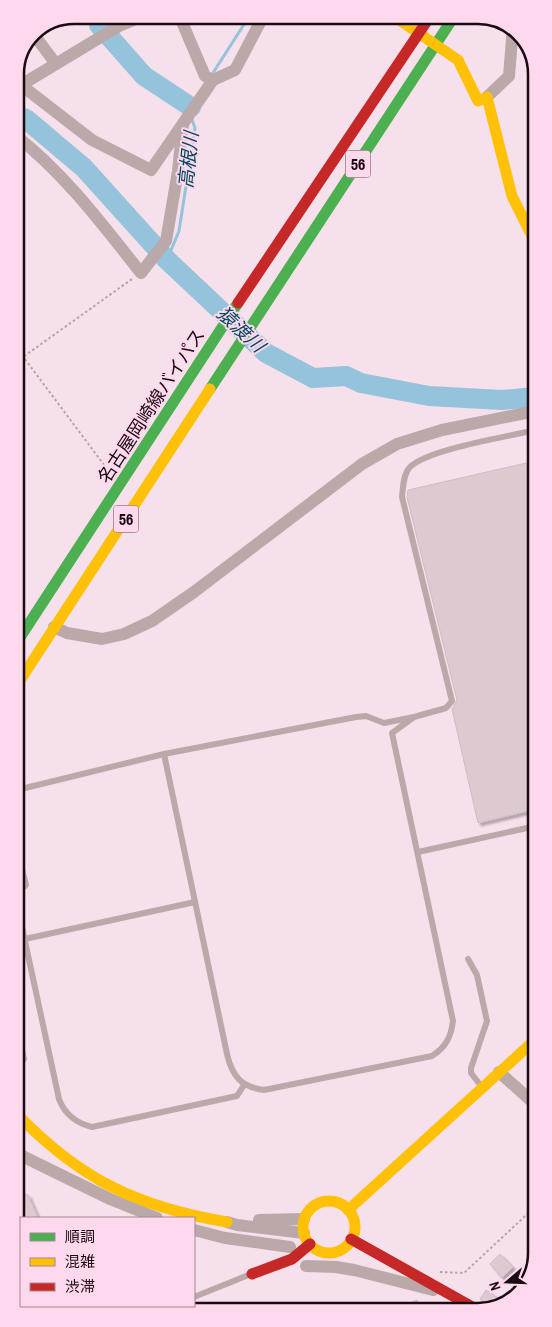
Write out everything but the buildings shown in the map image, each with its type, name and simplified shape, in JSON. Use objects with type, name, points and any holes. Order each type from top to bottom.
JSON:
[{"type":"main road","points":[[404,24],[458,60],[478,101],[487,97],[512,196],[528,228]]},
{"type":"main road","name":"名古屋岡崎線バイパス","points":[[24,624],[119,486],[242,297],[426,24]]},
{"type":"main road","name":"56","points":[[24,674],[262,313],[449,24]]},
{"type":"main road","points":[[348,1210],[528,1046]]},
{"type":"main road","points":[[24,1122],[62,1158],[94,1180],[142,1204],[200,1218],[227,1222]]},
{"type":"main road","points":[[323,1202],[336,1203],[348,1210],[354,1224],[351,1239],[343,1248],[332,1252],[320,1251],[307,1239],[304,1219],[312,1208],[323,1202]]},
{"type":"main road","points":[[252,1274],[292,1258],[307,1239]]},
{"type":"main road","points":[[351,1239],[430,1281],[466,1303]]},
{"type":"street","points":[[24,83],[124,24]]},
{"type":"street","points":[[183,24],[205,76],[213,80]]},
{"type":"street","points":[[24,87],[92,140],[151,170],[213,80],[235,70],[259,24]]},
{"type":"street","points":[[487,97],[509,76],[512,38]]},
{"type":"street","points":[[38,40],[56,64]]},
{"type":"street","points":[[24,143],[39,154],[78,194],[143,270],[166,241],[178,171],[183,123]]},
{"type":"street","points":[[54,627],[67,633],[102,639],[124,634],[152,621],[194,592],[362,464],[397,444],[442,430],[528,412]]},
{"type":"street","points":[[499,1072],[528,1098]]},
{"type":"street","points":[[24,1157],[110,1199],[155,1217]]},
{"type":"street","points":[[227,1222],[304,1219]]},
{"type":"street","points":[[227,1222],[307,1239]]},
{"type":"street","points":[[195,1230],[225,1238],[290,1247]]},
{"type":"street","points":[[306,1266],[347,1269],[396,1283],[429,1289],[452,1303]]},
{"type":"lane","points":[[24,788],[164,754],[356,716],[366,716],[384,724],[446,708],[452,701],[402,497],[404,479],[409,468],[434,454],[528,432]]},
{"type":"lane","points":[[164,754],[228,1061],[237,1080],[264,1090],[432,1056],[447,1043],[452,1033],[453,1020],[392,733],[414,717]]},
{"type":"lane","points":[[418,852],[528,828]]},
{"type":"lane","points":[[25,939],[195,902]]},
{"type":"lane","points":[[24,935],[59,1100],[63,1110],[80,1124],[92,1127],[237,1096],[244,1084]]},
{"type":"lane","points":[[468,959],[477,975],[487,1021],[471,1068],[471,1073],[482,1087]]},
{"type":"lane","points":[[195,1297],[252,1274]]},
{"type":"path","points":[[24,355],[143,270]]},
{"type":"path","points":[[24,357],[119,486]]},
{"type":"path","points":[[430,1281],[438,1272],[464,1273],[528,1213]]},
{"type":"waterway","points":[[99,24],[144,76],[191,107]]},
{"type":"waterway","name":"高根川","points":[[211,76],[244,24]]},
{"type":"waterway","name":"高根川","points":[[167,260],[179,231],[195,128],[191,117]]},
{"type":"waterway","name":"猿渡川","points":[[24,118],[84,168],[167,260],[266,353],[313,378],[346,376],[361,383],[429,396],[502,400],[528,398]]},
{"type":"traffic: fast","points":[[210,389],[449,24]]},
{"type":"traffic: fast","points":[[24,631],[238,303]]},
{"type":"traffic: slow","points":[[405,24],[458,60],[478,101],[487,97],[512,196],[528,228]]},
{"type":"traffic: slow","points":[[24,674],[210,389]]},
{"type":"traffic: slow","points":[[348,1210],[528,1046]]},
{"type":"traffic: slow","points":[[24,1121],[41,1138],[65,1157],[113,1187],[138,1199],[166,1208],[227,1222]]},
{"type":"traffic: slow","points":[[329,1201],[339,1203],[347,1209],[353,1217],[355,1227],[353,1237],[347,1245],[339,1251],[329,1253],[319,1251],[311,1245],[305,1237],[303,1227],[305,1217],[311,1209],[319,1203],[329,1201]]},
{"type":"traffic: jam","points":[[238,303],[425,24]]},
{"type":"traffic: jam","points":[[351,1239],[465,1303]]},
{"type":"traffic: jam","points":[[252,1274],[292,1259],[310,1244]]}]
